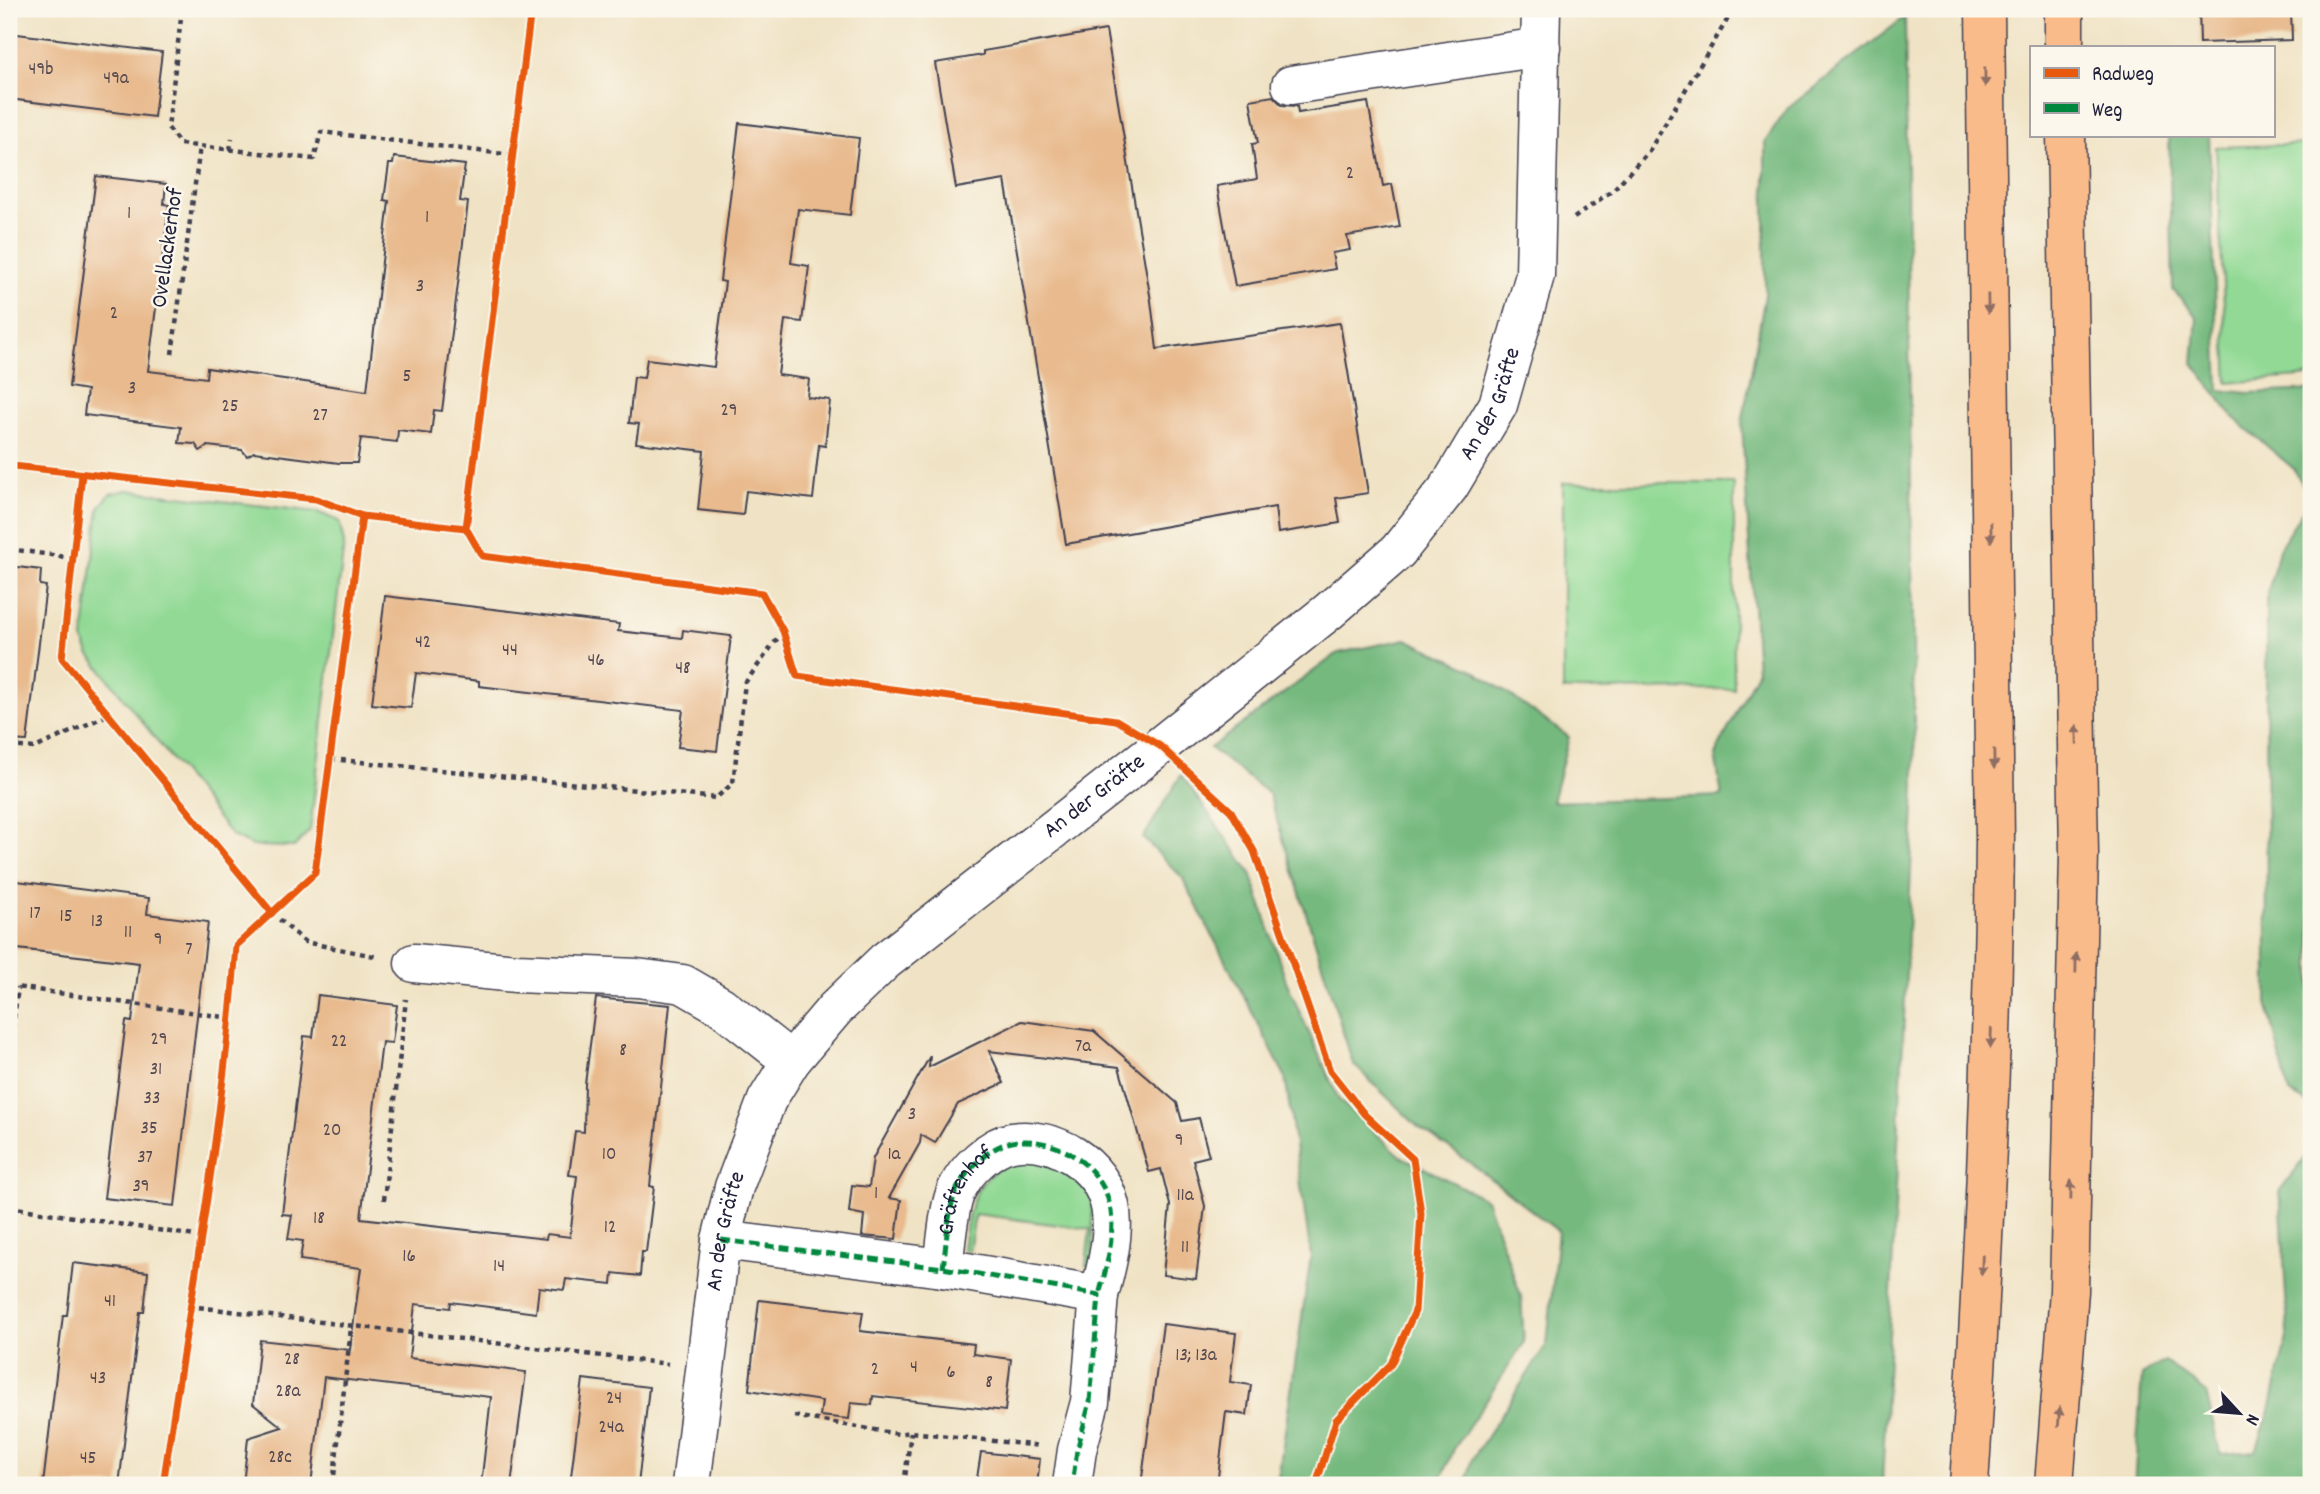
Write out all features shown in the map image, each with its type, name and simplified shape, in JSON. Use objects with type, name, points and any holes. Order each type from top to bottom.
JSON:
[{"type":"highway","points":[[1969,1485],[1982,1284],[1994,891],[1984,9]]},
{"type":"highway","points":[[2063,9],[2064,46]]},
{"type":"highway","points":[[2054,1485],[2069,1291],[2079,854],[2066,136]]},
{"type":"street","name":"An der Gräfte","points":[[691,1485],[703,1368],[721,1240],[734,1187],[766,1100],[791,1061],[835,1009],[885,961],[1171,738],[1329,611],[1398,551],[1449,487],[1498,405],[1535,275],[1541,9]]},
{"type":"street","points":[[1291,85],[1541,47]]},
{"type":"street","points":[[412,963],[516,973],[637,978],[683,984],[721,1006],[791,1061]]},
{"type":"street","name":"Gräftenhof","points":[[943,1268],[956,1190],[981,1157],[1012,1142],[1054,1145],[1091,1167],[1110,1206],[1109,1262],[1099,1295],[1090,1402],[1074,1468]]},
{"type":"street","name":"Gräftenhof","points":[[721,1240],[943,1268],[1099,1295]]},
{"type":"path","points":[[182,9],[168,128],[180,144],[314,159],[321,132],[513,155]]},
{"type":"path","points":[[1537,239],[1559,229],[1613,190],[1649,151],[1727,20],[1738,9]]},
{"type":"path","points":[[230,150],[232,138]]},
{"type":"path","points":[[9,549],[73,558]]},
{"type":"path","points":[[331,759],[716,798],[733,783],[745,683],[783,631]]},
{"type":"path","points":[[9,746],[35,748],[110,714]]},
{"type":"path","points":[[272,913],[305,942],[412,963],[384,1200]]},
{"type":"path","points":[[9,986],[231,1018]]},
{"type":"path","points":[[9,1058],[10,1031],[18,987]]},
{"type":"path","points":[[9,1206],[202,1237]]},
{"type":"path","points":[[189,1306],[351,1328],[703,1368]]},
{"type":"path","points":[[333,1485],[351,1328]]},
{"type":"path","points":[[794,1416],[898,1434],[911,1432],[1074,1468]]},
{"type":"path","points":[[904,1485],[911,1432]]},
{"type":"green space","points":[[1905,17],[1915,786],[1882,1485],[1465,1485],[1473,1458],[1547,1344],[1558,1231],[1469,1162],[1417,1126],[1353,1064],[1269,794],[1210,748],[1338,653],[1406,639],[1474,670],[1569,737],[1552,802],[1722,796],[1715,755],[1757,672],[1742,424],[1765,295],[1765,142],[1788,108]]},
{"type":"green space","points":[[2169,136],[2209,136],[2219,390],[2249,393],[2311,390],[2311,1105],[2289,1093],[2267,1003],[2266,600],[2279,549],[2310,498],[2294,469],[2234,418],[2193,363],[2197,317],[2173,290]]},
{"type":"green space","points":[[2311,144],[2311,376],[2228,383],[2216,147]]},
{"type":"green space","points":[[1563,483],[1734,483],[1734,689],[1563,690]]},
{"type":"green space","points":[[126,490],[317,512],[339,521],[344,543],[310,830],[294,847],[252,846],[232,836],[89,654],[83,639],[99,508],[110,494]]},
{"type":"green space","points":[[1181,775],[1251,873],[1286,981],[1339,1100],[1402,1157],[1486,1199],[1521,1296],[1524,1343],[1454,1449],[1439,1485],[1277,1485],[1311,1256],[1285,1076],[1182,877],[1143,838]]},
{"type":"green space","points":[[2311,1150],[2311,1485],[2134,1485],[2142,1375],[2165,1361],[2206,1392],[2220,1454],[2256,1451],[2270,1410],[2288,1333],[2280,1190]]},
{"type":"green space","points":[[1025,1157],[1048,1158],[1092,1194],[1093,1266],[1086,1266],[1090,1229],[975,1214],[969,1251],[963,1250],[968,1218],[977,1191],[995,1171]]},
{"type":"building","points":[[2199,9],[2291,9],[2292,40],[2200,43]]},
{"type":"building","points":[[1106,30],[1157,349],[1340,323],[1368,493],[1336,498],[1340,523],[1278,533],[1275,507],[1066,544],[1005,180],[956,188],[935,63],[983,55],[983,51]]},
{"type":"building","points":[[9,33],[162,52],[154,117],[9,99]]},
{"type":"building","points":[[1273,96],[1282,105],[1297,106],[1298,113],[1368,102],[1383,186],[1392,184],[1400,227],[1347,236],[1350,250],[1332,253],[1335,269],[1235,286],[1217,186],[1257,179],[1252,144],[1258,143],[1250,100]]},
{"type":"building","points":[[739,123],[859,138],[850,215],[798,209],[791,263],[809,266],[802,322],[785,320],[778,375],[809,379],[807,397],[830,400],[825,446],[819,445],[813,499],[746,491],[743,515],[698,510],[704,451],[636,443],[639,424],[629,423],[634,377],[644,378],[647,359],[714,367],[725,282],[720,281]]},
{"type":"building","points":[[394,157],[465,165],[460,201],[468,202],[447,373],[442,411],[434,410],[431,434],[398,430],[397,442],[361,438],[357,463],[339,463],[254,452],[247,456],[242,450],[208,446],[200,451],[195,444],[179,443],[181,427],[84,415],[87,390],[69,387],[96,176],[166,184],[164,204],[169,205],[148,371],[206,378],[207,368],[367,391],[389,201],[384,200],[389,164],[393,164]]},
{"type":"building","points":[[9,566],[41,570],[40,585],[46,586],[27,741],[9,740]]},
{"type":"building","points":[[385,596],[619,624],[618,631],[682,638],[683,630],[731,636],[717,751],[678,747],[683,710],[479,686],[479,681],[416,673],[411,708],[372,704]]},
{"type":"building","points":[[9,880],[149,898],[147,914],[208,922],[175,1206],[104,1198],[126,1021],[132,1022],[139,963],[9,948]]},
{"type":"building","points":[[318,995],[397,1005],[392,1043],[382,1042],[361,1218],[546,1239],[547,1234],[570,1237],[577,1176],[569,1175],[575,1131],[584,1132],[585,1084],[596,998],[670,1005],[650,1186],[654,1187],[646,1252],[642,1252],[640,1276],[613,1273],[612,1284],[566,1279],[564,1290],[539,1287],[536,1313],[451,1302],[450,1308],[415,1304],[409,1358],[526,1372],[511,1485],[481,1485],[491,1397],[324,1377],[311,1485],[243,1485],[248,1438],[282,1427],[253,1404],[260,1340],[350,1350],[361,1268],[300,1260],[303,1241],[288,1239],[292,1215],[282,1214],[304,1036],[313,1037]]},
{"type":"building","points":[[1022,1021],[1094,1031],[1177,1103],[1182,1121],[1199,1118],[1209,1156],[1193,1160],[1205,1206],[1196,1279],[1163,1275],[1170,1205],[1161,1169],[1149,1172],[1119,1067],[989,1051],[1004,1083],[958,1104],[935,1143],[921,1135],[920,1143],[889,1198],[901,1200],[896,1239],[862,1236],[864,1215],[849,1212],[852,1185],[869,1187],[873,1158],[930,1056],[929,1067]]},
{"type":"building","points":[[73,1263],[148,1272],[144,1312],[140,1312],[119,1485],[43,1485],[63,1315],[67,1315]]},
{"type":"building","points":[[759,1300],[863,1312],[860,1331],[974,1344],[973,1354],[1011,1359],[1005,1411],[873,1396],[872,1405],[851,1403],[849,1419],[820,1416],[822,1401],[749,1390]]},
{"type":"building","points":[[1163,1324],[1236,1333],[1230,1382],[1251,1385],[1247,1415],[1226,1412],[1217,1485],[1141,1485]]},
{"type":"building","points":[[583,1379],[649,1387],[638,1485],[570,1485]]},
{"type":"building","points":[[981,1452],[1040,1459],[1037,1485],[976,1485]]},
{"type":"marked path","points":[[943,1268],[951,1206],[966,1174],[987,1154],[1004,1144],[1028,1141],[1044,1143],[1059,1148],[1086,1165],[1105,1191],[1112,1227],[1099,1295]]},
{"type":"marked path","points":[[721,1240],[943,1268],[1099,1295],[1090,1402],[1077,1450],[1072,1485]]},
{"type":"cycle path","points":[[163,1485],[214,1149],[236,946],[315,873],[362,516],[466,528],[531,9]]},
{"type":"cycle path","points":[[9,460],[13,466],[316,499],[362,516]]},
{"type":"cycle path","points":[[82,474],[62,658],[272,913]]},
{"type":"cycle path","points":[[466,528],[482,556],[762,593],[783,631],[797,676],[1116,720],[1160,746],[1231,811],[1254,851],[1330,1071],[1365,1115],[1413,1159],[1421,1213],[1415,1311],[1391,1364],[1336,1420],[1316,1485]]}]
